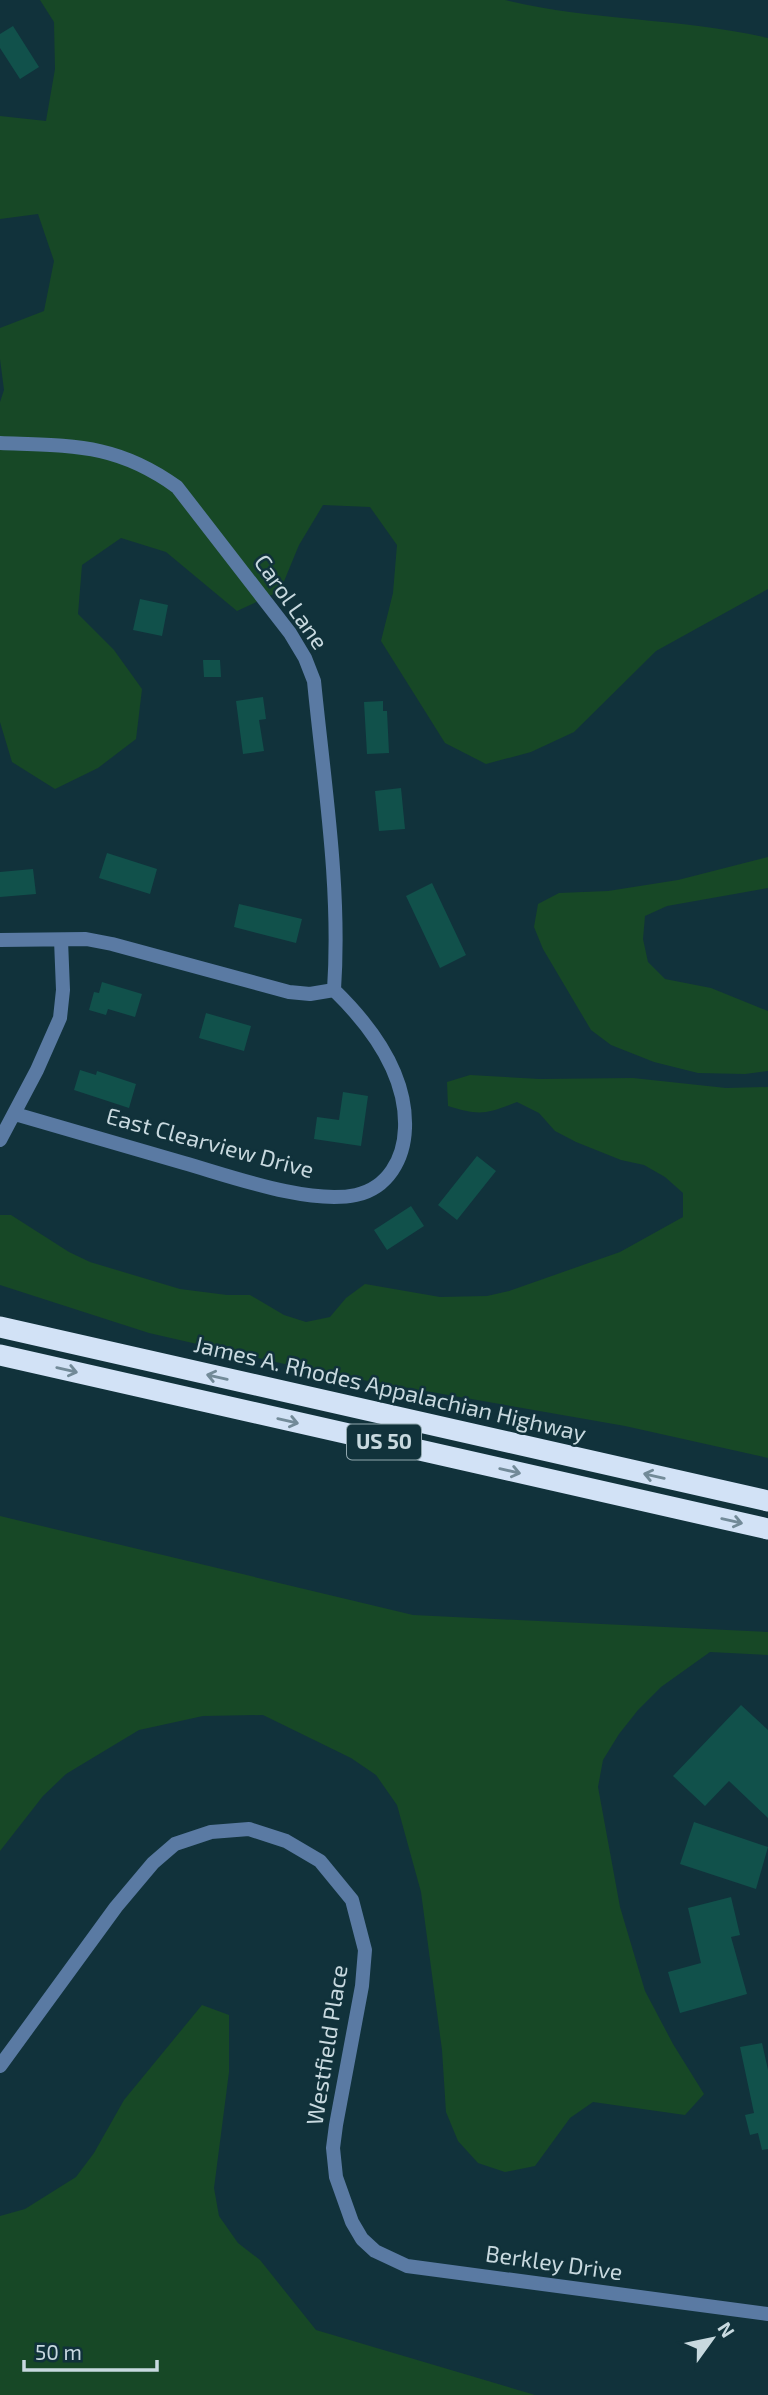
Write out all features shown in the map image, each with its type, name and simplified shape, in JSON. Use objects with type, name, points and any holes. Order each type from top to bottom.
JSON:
[{"type":"highway","name":"James A. Rhodes Appalachian Highway","points":[[0,1327],[768,1502]]},
{"type":"highway","name":"US 50","points":[[0,1355],[768,1529]]},
{"type":"street","name":"Carol Lane","points":[[0,443],[102,450],[154,470],[177,487],[290,633],[305,657],[314,681],[333,865],[336,964],[334,990]]},
{"type":"street","points":[[0,940],[86,939],[289,992],[310,994],[334,990]]},
{"type":"street","points":[[0,1140],[60,1018],[63,990],[61,940]]},
{"type":"street","name":"East Clearview Drive","points":[[15,1114],[254,1183],[336,1197],[356,1195],[373,1189],[385,1180],[400,1158],[404,1141],[405,1109],[395,1073],[379,1045],[353,1008],[334,990]]},
{"type":"street","name":"Westfield Place","points":[[0,2066],[117,1907],[153,1863],[176,1844],[211,1832],[249,1829],[286,1841],[320,1861],[352,1900],[365,1950],[362,1986],[333,2148],[336,2177],[352,2222]]},
{"type":"street","name":"Berkley Drive","points":[[352,2222],[362,2239],[374,2251],[407,2266],[768,2314]]},
{"type":"green space","points":[[40,0],[505,0],[570,12],[736,31],[768,38],[768,589],[656,651],[574,732],[531,752],[486,764],[445,743],[381,641],[393,593],[397,545],[370,507],[323,505],[299,545],[280,591],[237,611],[166,552],[121,538],[82,565],[78,614],[114,650],[142,689],[136,739],[98,768],[55,789],[12,762],[0,722],[0,402],[4,390],[0,328],[44,311],[54,261],[38,214],[0,219],[0,116],[46,121],[55,69],[54,22]]},
{"type":"green space","points":[[768,857],[768,888],[667,906],[645,916],[643,939],[648,962],[665,979],[711,988],[768,1011],[768,1071],[745,1074],[698,1073],[654,1062],[611,1045],[591,1030],[543,949],[534,927],[538,904],[559,893],[608,891],[678,880]]},
{"type":"green space","points":[[470,1075],[540,1079],[633,1078],[726,1088],[768,1087],[768,1458],[625,1426],[328,1374],[149,1333],[0,1285],[0,1215],[11,1215],[69,1252],[90,1262],[180,1289],[250,1295],[284,1315],[306,1322],[330,1317],[346,1298],[365,1284],[440,1297],[487,1296],[509,1291],[620,1252],[683,1217],[683,1193],[665,1177],[644,1165],[621,1160],[576,1142],[555,1131],[539,1113],[517,1102],[483,1112],[448,1106],[447,1082]]},
{"type":"green space","points":[[0,1516],[413,1615],[768,1632],[768,1655],[710,1652],[661,1687],[619,1734],[603,1760],[598,1787],[620,1907],[645,1991],[704,2094],[685,2115],[593,2102],[570,2118],[535,2166],[505,2172],[478,2163],[458,2141],[446,2112],[442,2050],[421,1892],[397,1805],[376,1775],[351,1758],[263,1715],[203,1716],[139,1730],[66,1774],[43,1796],[0,1851]]},
{"type":"green space","points":[[202,2005],[229,2015],[229,2072],[214,2188],[219,2216],[238,2243],[260,2260],[316,2330],[535,2395],[0,2395],[0,2216],[25,2209],[76,2177],[94,2153],[124,2100]]},
{"type":"building","points":[[13,26],[39,67],[20,79],[0,48],[0,34]]},
{"type":"building","points":[[140,599],[168,605],[162,636],[133,630]]},
{"type":"building","points":[[203,660],[220,660],[221,677],[204,677]]},
{"type":"building","points":[[263,697],[266,719],[259,720],[264,751],[243,754],[236,701]]},
{"type":"building","points":[[383,701],[383,711],[387,711],[389,753],[367,754],[364,702]]},
{"type":"building","points":[[401,788],[405,829],[379,831],[375,791]]},
{"type":"building","points":[[107,853],[157,869],[150,894],[99,878]]},
{"type":"building","points":[[33,869],[36,894],[0,897],[0,872]]},
{"type":"building","points":[[432,883],[466,955],[440,968],[406,896]]},
{"type":"building","points":[[239,904],[302,919],[296,943],[234,927]]},
{"type":"building","points":[[102,982],[142,994],[135,1017],[108,1009],[106,1015],[89,1010],[94,992],[99,993]]},
{"type":"building","points":[[206,1013],[251,1026],[244,1051],[199,1038]]},
{"type":"building","points":[[80,1070],[96,1075],[97,1071],[136,1084],[129,1108],[74,1090]]},
{"type":"building","points":[[343,1092],[368,1096],[361,1146],[314,1139],[317,1117],[339,1120]]},
{"type":"building","points":[[477,1156],[496,1171],[457,1220],[438,1205]]},
{"type":"building","points":[[411,1206],[424,1226],[387,1250],[374,1230]]},
{"type":"building","points":[[741,1705],[768,1730],[768,1818],[729,1781],[705,1806],[673,1776]]},
{"type":"building","points":[[694,1822],[768,1847],[756,1889],[680,1864]]},
{"type":"building","points":[[731,1897],[740,1935],[731,1937],[747,1994],[680,2013],[668,1972],[701,1963],[688,1908]]},
{"type":"building","points":[[762,2043],[768,2070],[768,2149],[762,2150],[758,2133],[750,2135],[745,2115],[754,2113],[740,2047]]}]
